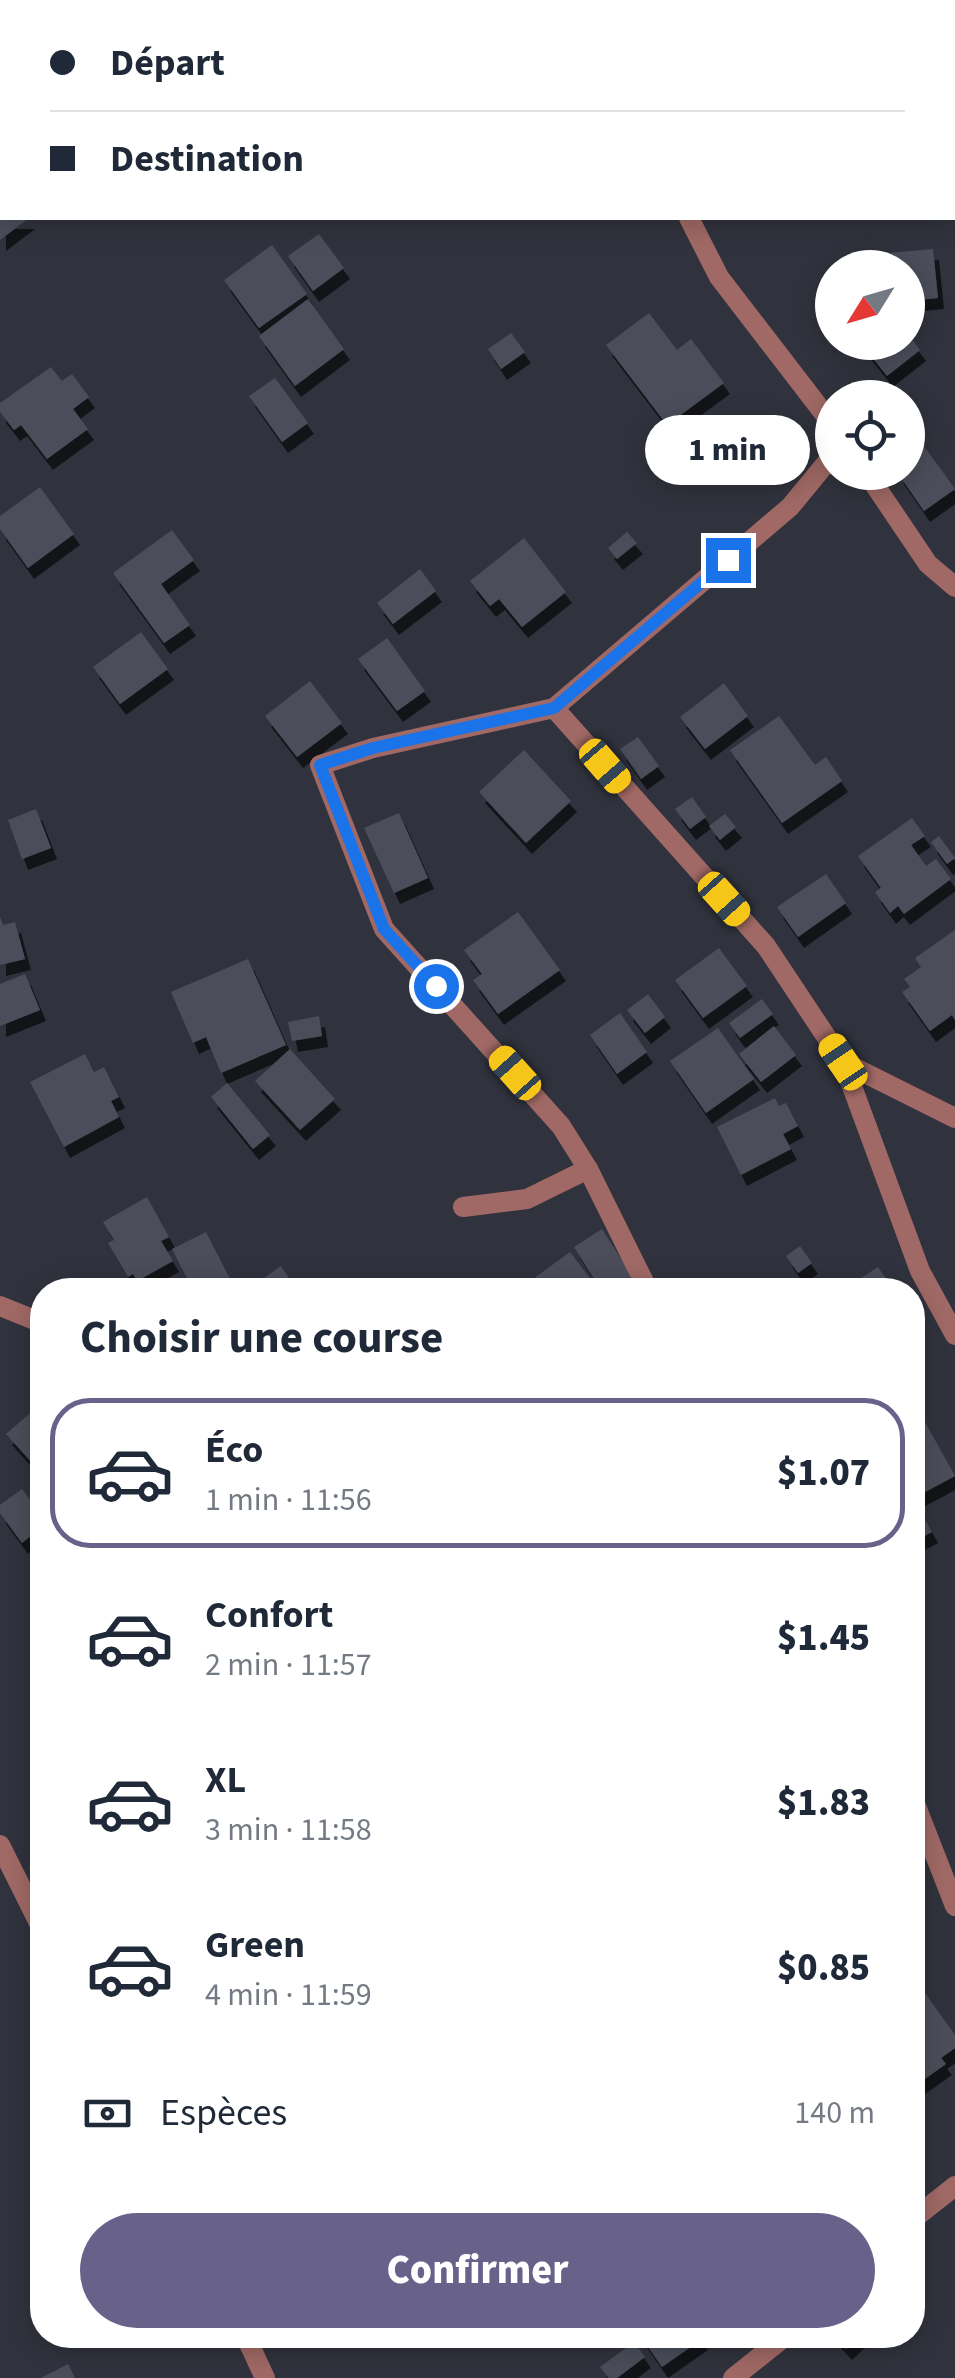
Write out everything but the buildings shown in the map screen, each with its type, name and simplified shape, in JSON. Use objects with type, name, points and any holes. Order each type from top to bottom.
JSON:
[{"type":"street","points":[[690,220],[719,277],[815,402]]},
{"type":"street","points":[[642,1278],[588,1169],[541,1102],[384,929],[320,765],[373,748],[554,708],[790,507],[815,477]]},
{"type":"street","points":[[878,490],[928,564],[955,586]]},
{"type":"street","points":[[554,708],[766,946],[843,1062],[924,1278]]},
{"type":"street","points":[[843,1062],[955,1118]]},
{"type":"street","points":[[463,1208],[527,1199],[588,1169]]},
{"type":"street","points":[[925,1280],[955,1335]]},
{"type":"street","points":[[0,1306],[30,1318]]},
{"type":"street","points":[[925,1829],[955,1906]]},
{"type":"street","points":[[0,1845],[30,1905]]},
{"type":"street","points":[[925,2210],[955,2186]]},
{"type":"street","points":[[251,2348],[264,2378]]},
{"type":"street","points":[[733,2378],[771,2348]]},
{"type":"route","points":[[436,986],[384,929],[320,765],[373,748],[554,708],[728,560]]}]
